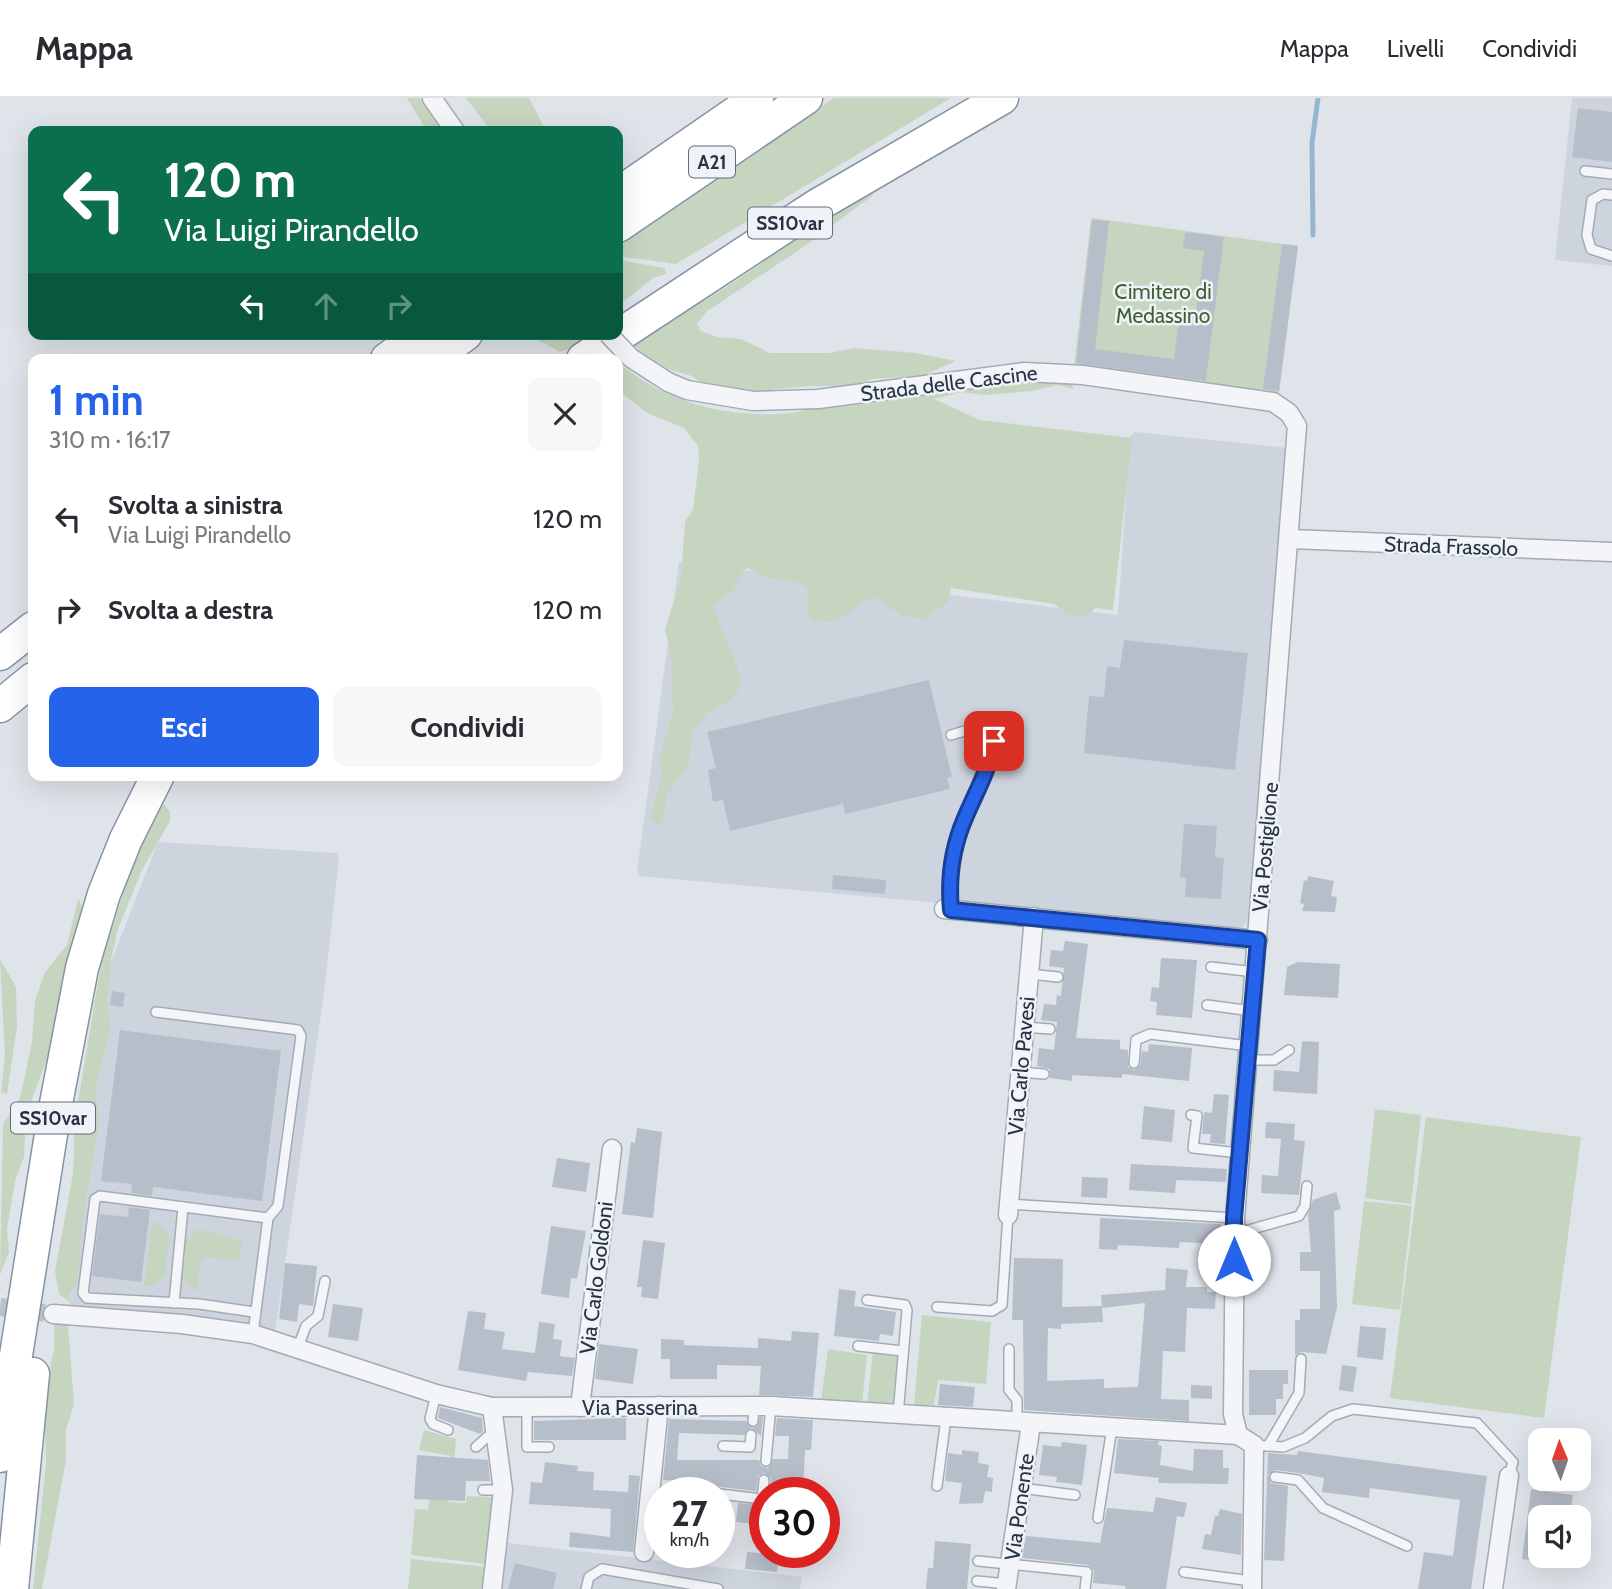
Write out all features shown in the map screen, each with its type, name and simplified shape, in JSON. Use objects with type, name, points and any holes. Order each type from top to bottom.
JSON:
[{"type":"highway","name":"A21","points":[[623,191],[757,98]]},
{"type":"highway","name":"A21","points":[[623,223],[806,98]]},
{"type":"highway","name":"SS10var","points":[[623,333],[816,206],[1002,98]]},
{"type":"highway","points":[[394,354],[413,340]]},
{"type":"highway","points":[[439,354],[458,340]]},
{"type":"highway","name":"SS10var","points":[[591,354],[612,340]]},
{"type":"highway","points":[[0,654],[28,632]]},
{"type":"highway","points":[[0,690],[28,667]]},
{"type":"highway","points":[[0,706],[28,683]]},
{"type":"highway","name":"SS10var","points":[[0,1456],[55,1109],[82,968],[108,883],[155,781]]},
{"type":"highway","points":[[0,1328],[11,1292],[29,1273],[41,1290],[12,1589]]},
{"type":"street","points":[[432,98],[452,126]]},
{"type":"street","name":"Strada delle Cascine","points":[[614,340],[631,358],[668,382],[705,395],[732,400],[818,399],[983,375],[1050,372],[1273,402],[1289,412],[1297,426]]},
{"type":"street","name":"Via Postiglione","points":[[1238,1435],[1233,1414],[1234,1226],[1297,426]]},
{"type":"street","name":"Strada Frassolo","points":[[1290,539],[1612,552]]},
{"type":"street","points":[[948,909],[1258,940]]},
{"type":"street","name":"Via Carlo Pavesi","points":[[1008,1210],[1034,917]]},
{"type":"street","name":"Via Carlo Goldoni","points":[[580,1407],[612,1149]]},
{"type":"street","name":"Via Passerina","points":[[53,1314],[182,1324],[253,1334],[436,1394],[492,1407],[659,1406],[898,1415],[1238,1435]]},
{"type":"street","points":[[652,1477],[659,1406]]},
{"type":"street","points":[[492,1407],[503,1490],[492,1589]]},
{"type":"street","name":"Via Ponente","points":[[1007,1586],[1021,1488],[1024,1424]]},
{"type":"street","points":[[1238,1435],[1261,1445],[1265,1476],[1251,1585]]},
{"type":"street","points":[[1493,1589],[1509,1476]]},
{"type":"lane","points":[[1585,171],[1612,174]]},
{"type":"lane","points":[[1612,195],[1602,194],[1592,200],[1587,235],[1591,249],[1612,256]]},
{"type":"lane","points":[[948,909],[951,860],[964,821],[991,760],[994,741],[988,730],[975,728],[951,735]]},
{"type":"lane","points":[[1211,967],[1255,972]]},
{"type":"lane","points":[[1028,974],[1058,977]]},
{"type":"lane","points":[[1207,1005],[1252,1011]]},
{"type":"lane","points":[[156,1012],[298,1030],[301,1036],[278,1206],[268,1219],[253,1334]]},
{"type":"lane","points":[[1024,1027],[1050,1029]]},
{"type":"lane","points":[[1134,1063],[1136,1040],[1150,1034],[1274,1060],[1289,1050]]},
{"type":"lane","points":[[1020,1072],[1044,1074]]},
{"type":"lane","points":[[1191,1115],[1197,1116],[1193,1148],[1240,1153]]},
{"type":"lane","points":[[937,1307],[992,1311],[1002,1305],[1008,1210],[1234,1226],[1299,1216],[1305,1206],[1307,1186]]},
{"type":"lane","points":[[254,1312],[174,1303],[87,1298],[83,1293],[95,1199],[100,1196],[268,1219]]},
{"type":"lane","points":[[174,1303],[183,1207]]},
{"type":"lane","points":[[298,1347],[306,1326],[318,1316],[325,1281]]},
{"type":"lane","points":[[867,1300],[905,1305],[898,1415]]},
{"type":"lane","points":[[858,1346],[903,1351]]},
{"type":"lane","points":[[1009,1349],[1009,1390],[1017,1400],[1024,1424]]},
{"type":"lane","points":[[1261,1445],[1299,1393],[1301,1359]]},
{"type":"lane","points":[[436,1394],[430,1419],[433,1424],[448,1430]]},
{"type":"lane","points":[[527,1408],[527,1447],[549,1447]]},
{"type":"lane","points":[[1261,1445],[1283,1447],[1304,1438],[1332,1416],[1353,1409],[1477,1423],[1513,1462],[1509,1476]]},
{"type":"lane","points":[[759,1411],[766,1461]]},
{"type":"lane","points":[[937,1486],[946,1418]]},
{"type":"lane","points":[[1098,1518],[1112,1429]]},
{"type":"lane","points":[[476,1447],[495,1430]]},
{"type":"lane","points":[[723,1446],[750,1447],[751,1435]]},
{"type":"lane","points":[[1265,1476],[1298,1480],[1323,1508],[1407,1546]]},
{"type":"lane","points":[[1021,1488],[1075,1495]]},
{"type":"lane","points":[[483,1490],[503,1490]]},
{"type":"lane","points":[[978,1561],[1087,1572],[1085,1589]]},
{"type":"lane","points":[[586,1589],[589,1577],[602,1569],[718,1589]]},
{"type":"lane","points":[[1184,1572],[1251,1585]]},
{"type":"lane","points":[[977,1581],[1007,1586]]},
{"type":"shaded area","points":[[1572,98],[1612,98],[1612,266],[1555,260]]},
{"type":"shaded area","points":[[1135,432],[1289,448],[1291,452],[1248,920],[1239,930],[639,876],[637,871],[679,562],[1118,615],[1130,436]]},
{"type":"shaded area","points":[[158,842],[337,853],[339,858],[324,994],[275,1332],[271,1334],[69,1310],[106,975]]},
{"type":"shaded area","points":[[508,1543],[644,1559],[644,1568],[724,1568],[802,1577],[800,1589],[499,1589]]},
{"type":"green space","points":[[407,98],[420,98],[440,126],[424,126]]},
{"type":"green space","points":[[466,98],[529,98],[543,126],[487,126]]},
{"type":"green space","points":[[834,98],[951,98],[676,264],[623,257],[623,245],[639,228]]},
{"type":"green space","points":[[877,192],[805,246],[706,312],[697,324],[701,331],[717,337],[741,339],[770,353],[830,353],[854,348],[916,353],[956,361],[922,376],[871,379],[860,386],[809,386],[741,393],[703,385],[692,376],[650,364],[634,344],[739,279],[814,227]]},
{"type":"green space","name":"Cimitero di Medassino","points":[[1091,218],[1298,246],[1279,393],[1074,367]]},
{"type":"green space","points":[[623,261],[665,268],[666,274],[653,278],[623,302]]},
{"type":"green space","points":[[538,340],[579,340],[572,348],[560,352]]},
{"type":"green space","points":[[623,366],[656,388],[677,398],[721,410],[767,414],[791,413],[814,407],[852,406],[891,399],[915,391],[1018,379],[1070,382],[1074,389],[1058,385],[1032,391],[984,395],[961,392],[934,399],[980,420],[1132,438],[1113,610],[1095,608],[1086,617],[1069,615],[1054,604],[951,588],[948,601],[925,619],[902,616],[876,598],[867,600],[840,618],[823,622],[811,619],[807,613],[808,589],[803,584],[761,576],[748,568],[732,592],[715,605],[714,610],[739,671],[740,688],[730,700],[707,713],[692,733],[689,765],[666,795],[663,821],[657,825],[651,818],[662,776],[659,761],[674,708],[671,693],[672,660],[665,629],[681,578],[685,522],[693,509],[699,462],[698,446],[684,428],[647,413],[623,394]]},
{"type":"green space","points":[[164,804],[170,812],[170,821],[141,872],[118,929],[111,959],[107,1005],[111,1028],[95,1089],[99,1122],[83,1219],[77,1285],[70,1293],[71,1303],[59,1294],[55,1271],[73,1174],[75,1120],[101,964],[127,882],[150,826]]},
{"type":"green space","points":[[78,899],[85,912],[59,999],[54,1040],[26,1115],[24,1157],[15,1181],[7,1229],[9,1252],[0,1275],[3,1124],[20,1098],[32,1042],[35,1001],[45,972],[67,945]]},
{"type":"green space","points":[[0,959],[16,987],[17,1026],[7,1094],[1,1092],[5,1056]]},
{"type":"green space","points":[[1375,1109],[1421,1115],[1411,1204],[1365,1198]]},
{"type":"green space","points":[[1426,1117],[1581,1137],[1544,1418],[1390,1398]]},
{"type":"green space","points":[[1364,1201],[1412,1206],[1400,1310],[1352,1304]]},
{"type":"green space","points":[[157,1222],[169,1236],[165,1276],[151,1287],[144,1286],[152,1223]]},
{"type":"green space","points":[[199,1229],[243,1241],[239,1261],[204,1257],[201,1259],[197,1292],[181,1278],[185,1240]]},
{"type":"green space","points":[[922,1315],[991,1322],[986,1384],[938,1380],[934,1405],[914,1405]]},
{"type":"green space","points":[[54,1320],[68,1324],[74,1404],[66,1429],[66,1460],[42,1589],[33,1589],[46,1464],[44,1390],[54,1351]]},
{"type":"green space","points":[[828,1349],[867,1355],[862,1404],[821,1401]]},
{"type":"green space","points":[[873,1351],[899,1354],[896,1406],[867,1404]]},
{"type":"green space","points":[[424,1430],[456,1439],[453,1472],[451,1456],[419,1450]]},
{"type":"green space","points":[[430,1488],[450,1489],[449,1502],[466,1503],[467,1496],[493,1497],[486,1564],[411,1555],[415,1509],[428,1510]]},
{"type":"green space","points":[[411,1559],[486,1567],[481,1589],[408,1589]]},
{"type":"building","points":[[1578,108],[1612,112],[1612,162],[1572,157]]},
{"type":"building","points":[[1092,220],[1109,221],[1095,349],[1174,359],[1180,312],[1196,314],[1204,251],[1183,248],[1185,232],[1224,237],[1206,381],[1076,363]]},
{"type":"building","points":[[1282,244],[1298,246],[1279,391],[1263,389]]},
{"type":"building","points":[[1124,640],[1248,653],[1235,770],[1084,753],[1089,696],[1104,697],[1107,666],[1120,668]]},
{"type":"building","points":[[929,680],[952,777],[947,778],[950,789],[845,814],[843,804],[730,831],[723,800],[713,802],[708,770],[716,768],[707,732]]},
{"type":"building","points":[[1184,824],[1217,826],[1215,857],[1224,858],[1221,899],[1185,897],[1186,878],[1180,877]]},
{"type":"building","points":[[833,875],[886,880],[885,894],[832,889]]},
{"type":"building","points":[[1308,876],[1334,881],[1331,896],[1337,897],[1335,912],[1302,911],[1304,904],[1300,903],[1304,880],[1307,881]]},
{"type":"building","points":[[1065,941],[1088,944],[1076,1038],[1120,1040],[1120,1049],[1128,1050],[1128,1067],[1134,1070],[1140,1066],[1142,1051],[1148,1052],[1149,1044],[1192,1048],[1189,1081],[1122,1074],[1122,1078],[1072,1075],[1072,1081],[1050,1078],[1050,1069],[1037,1066],[1039,1048],[1054,1050],[1057,1022],[1041,1020],[1044,1004],[1056,1005],[1057,995],[1061,996],[1064,968],[1049,966],[1051,950],[1063,951]]},
{"type":"building","points":[[1161,958],[1197,960],[1192,1018],[1156,1015],[1157,1002],[1150,1001],[1152,987],[1159,988]]},
{"type":"building","points":[[1298,962],[1340,964],[1338,998],[1284,995],[1287,967]]},
{"type":"building","points":[[112,991],[125,993],[123,1007],[110,1005]]},
{"type":"building","points":[[120,1030],[281,1051],[262,1201],[153,1187],[152,1196],[131,1193],[132,1184],[101,1181]]},
{"type":"building","points":[[1302,1041],[1319,1042],[1317,1094],[1273,1091],[1274,1070],[1299,1072]]},
{"type":"building","points":[[1214,1094],[1229,1095],[1225,1144],[1210,1143],[1211,1134],[1202,1134],[1204,1112],[1212,1113]]},
{"type":"building","points":[[1144,1106],[1175,1110],[1172,1142],[1141,1139]]},
{"type":"building","points":[[1266,1122],[1295,1124],[1294,1140],[1305,1141],[1299,1195],[1261,1193],[1262,1175],[1278,1176],[1281,1139],[1265,1138]]},
{"type":"building","points":[[637,1128],[662,1132],[653,1218],[622,1214],[631,1142],[635,1143]]},
{"type":"building","points":[[557,1158],[590,1163],[586,1192],[552,1187]]},
{"type":"building","points":[[1131,1164],[1227,1169],[1226,1182],[1176,1180],[1175,1193],[1129,1190]]},
{"type":"building","points":[[1082,1177],[1108,1178],[1107,1198],[1081,1197]]},
{"type":"building","points":[[1336,1192],[1341,1209],[1334,1211],[1337,1307],[1326,1354],[1301,1352],[1295,1355],[1295,1320],[1300,1320],[1300,1309],[1320,1309],[1320,1271],[1300,1271],[1300,1252],[1311,1252],[1308,1214],[1313,1200]]},
{"type":"building","points":[[129,1207],[150,1210],[141,1282],[92,1276],[100,1214],[128,1217]]},
{"type":"building","points":[[1100,1218],[1221,1224],[1220,1244],[1180,1242],[1179,1248],[1118,1245],[1117,1250],[1099,1249]]},
{"type":"building","points":[[551,1226],[586,1231],[577,1279],[571,1278],[569,1298],[541,1294]]},
{"type":"building","points":[[643,1240],[665,1243],[658,1299],[641,1297],[642,1287],[637,1287]]},
{"type":"building","points":[[1014,1258],[1063,1259],[1062,1307],[1102,1306],[1101,1295],[1165,1290],[1166,1268],[1188,1270],[1186,1287],[1207,1287],[1207,1292],[1216,1292],[1215,1309],[1187,1308],[1185,1352],[1163,1351],[1161,1399],[1189,1400],[1189,1421],[1024,1410],[1023,1320],[1012,1320]],"holes":[[[1145,1303],[1138,1387],[1104,1388],[1104,1379],[1047,1381],[1048,1328],[1061,1329],[1061,1324],[1103,1322],[1102,1308]]]},
{"type":"building","points":[[285,1263],[317,1266],[313,1306],[299,1304],[297,1322],[279,1319]]},
{"type":"building","points":[[839,1289],[856,1291],[854,1306],[896,1312],[893,1336],[880,1334],[879,1341],[834,1336]]},
{"type":"building","points":[[333,1304],[363,1308],[358,1341],[328,1337]]},
{"type":"building","points":[[468,1311],[486,1313],[484,1329],[505,1332],[502,1349],[535,1353],[539,1322],[555,1324],[553,1339],[562,1340],[560,1356],[575,1358],[572,1376],[528,1372],[526,1381],[458,1370]]},
{"type":"building","points":[[1360,1326],[1386,1328],[1383,1360],[1357,1357]]},
{"type":"building","points":[[792,1331],[819,1333],[813,1397],[759,1395],[761,1366],[717,1365],[717,1379],[670,1379],[670,1359],[661,1359],[661,1339],[684,1340],[684,1345],[758,1348],[758,1338],[791,1341]]},
{"type":"building","points":[[599,1344],[638,1349],[633,1384],[595,1379]]},
{"type":"building","points":[[1342,1365],[1357,1367],[1353,1392],[1339,1390]]},
{"type":"building","points":[[1249,1370],[1288,1370],[1288,1384],[1283,1384],[1283,1399],[1276,1399],[1276,1415],[1249,1415]]},
{"type":"building","points":[[940,1384],[975,1387],[973,1407],[938,1405]]},
{"type":"building","points":[[1191,1385],[1212,1386],[1212,1399],[1191,1398]]},
{"type":"building","points":[[440,1407],[482,1418],[483,1431],[480,1434],[438,1418]]},
{"type":"building","points":[[760,1417],[763,1417],[761,1436],[751,1428],[744,1435],[679,1433],[677,1460],[759,1460],[761,1466],[768,1468],[773,1459],[788,1459],[789,1436],[775,1436],[777,1418],[813,1420],[811,1450],[805,1450],[804,1477],[770,1477],[764,1473],[758,1477],[749,1477],[749,1490],[735,1489],[735,1477],[663,1477],[669,1419],[746,1421],[753,1428],[758,1425]]},
{"type":"building","points":[[626,1418],[626,1440],[534,1440],[534,1421]]},
{"type":"building","points":[[1118,1439],[1159,1441],[1158,1445],[1162,1446],[1160,1465],[1193,1471],[1194,1449],[1223,1450],[1223,1468],[1229,1468],[1228,1484],[1158,1483],[1159,1478],[1114,1473]]},
{"type":"building","points":[[1062,1442],[1087,1445],[1082,1485],[1056,1482],[1057,1477],[1039,1475],[1043,1445],[1061,1447]]},
{"type":"building","points":[[962,1450],[979,1452],[978,1463],[989,1465],[987,1477],[993,1478],[992,1492],[985,1491],[983,1503],[959,1504],[962,1483],[945,1481],[948,1453],[962,1455]]},
{"type":"building","points":[[1298,1451],[1487,1476],[1471,1589],[1418,1589],[1424,1552],[1453,1556],[1460,1500],[1370,1488],[1369,1498],[1322,1492],[1324,1478],[1299,1473],[1275,1470],[1268,1475],[1271,1483],[1288,1486],[1284,1561],[1264,1560],[1268,1453],[1297,1455]]},
{"type":"building","points":[[417,1455],[488,1460],[490,1481],[466,1481],[465,1501],[414,1499]]},
{"type":"building","points":[[545,1462],[578,1466],[577,1471],[594,1472],[593,1490],[628,1492],[629,1475],[640,1476],[633,1552],[569,1547],[570,1532],[610,1537],[611,1509],[529,1504],[531,1482],[542,1483]]},
{"type":"building","points":[[1531,1491],[1573,1495],[1572,1505],[1529,1505]]},
{"type":"building","points":[[1156,1497],[1187,1503],[1184,1517],[1177,1516],[1166,1589],[1125,1589],[1126,1586],[1093,1583],[1094,1570],[1088,1565],[1022,1558],[1026,1536],[1100,1543],[1107,1508],[1153,1512]]},
{"type":"building","points":[[738,1503],[749,1504],[749,1523],[736,1522]]},
{"type":"building","points":[[1220,1509],[1242,1514],[1241,1555],[1202,1549],[1205,1534],[1211,1535],[1215,1516],[1218,1516]]},
{"type":"building","points":[[1528,1512],[1528,1560],[1522,1559]]},
{"type":"building","points":[[935,1541],[971,1544],[967,1589],[926,1589],[928,1568],[933,1568]]},
{"type":"building","points":[[747,1552],[749,1568],[777,1568],[777,1572],[745,1569]]},
{"type":"building","points":[[515,1563],[557,1573],[553,1589],[508,1589]]},
{"type":"waterway","points":[[1313,235],[1312,143],[1318,98]]},
{"type":"tunnel","points":[[0,1307],[53,1314]]},
{"type":"route","points":[[994,741],[991,760],[964,821],[951,860],[951,910],[1258,940],[1234,1218],[1234,1260]]}]
